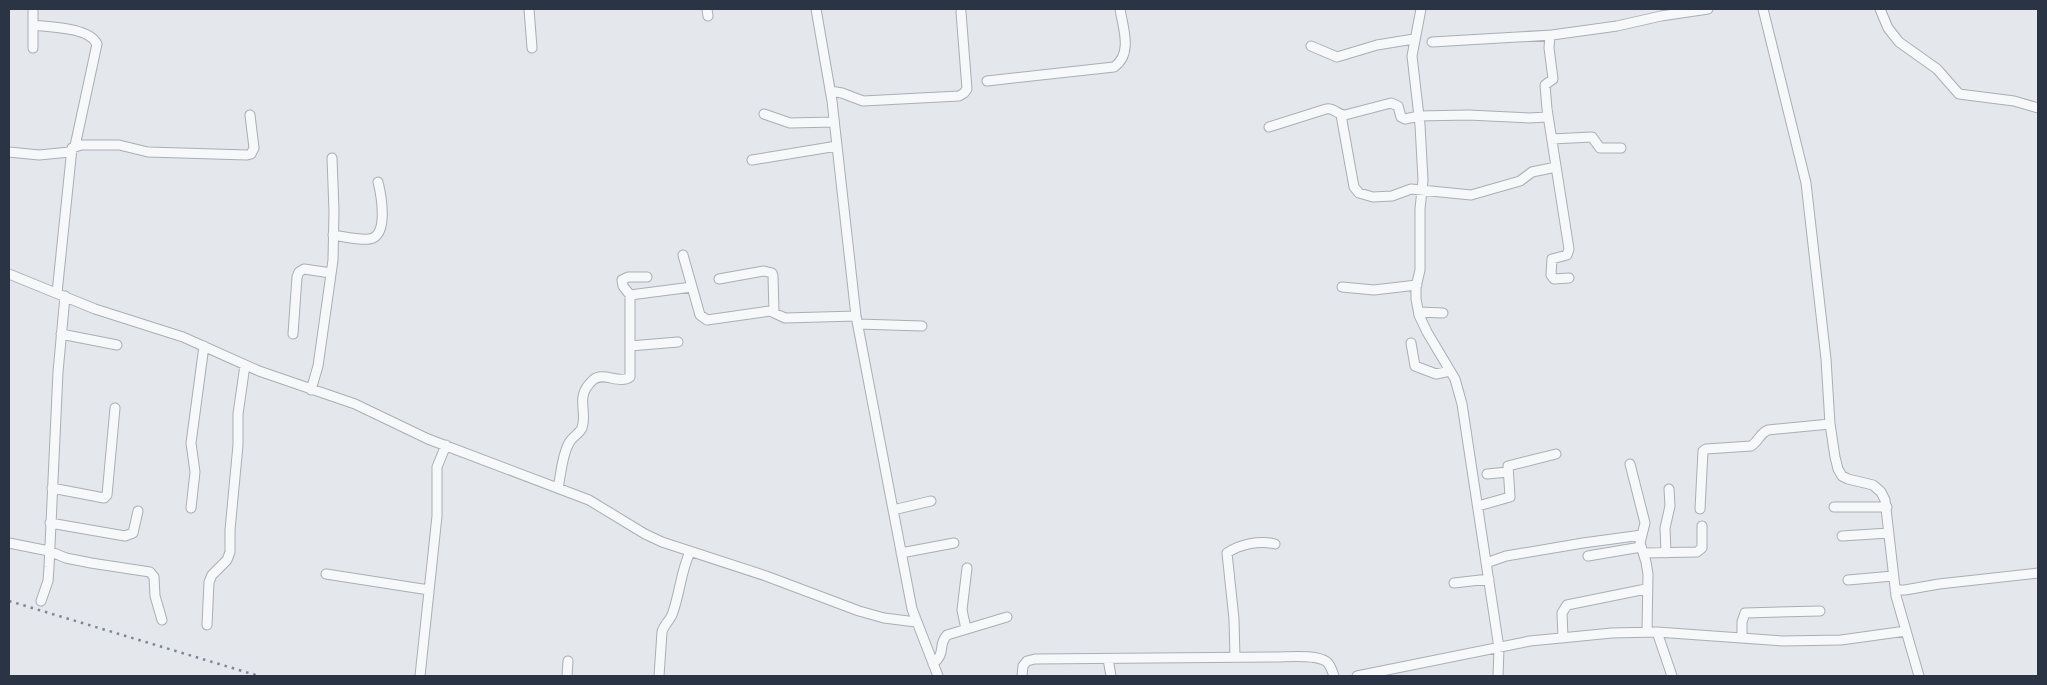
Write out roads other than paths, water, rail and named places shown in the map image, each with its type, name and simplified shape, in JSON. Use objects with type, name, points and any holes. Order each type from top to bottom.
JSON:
[{"type":"street","points":[[32,9],[33,48]]},
{"type":"street","points":[[529,9],[532,48]]},
{"type":"street","points":[[816,9],[830,91],[857,320],[916,622],[938,676]]},
{"type":"street","points":[[987,81],[1114,67],[1122,62],[1125,54],[1120,9]]},
{"type":"street","points":[[1421,9],[1414,39],[1412,66],[1419,116],[1422,190],[1420,270],[1416,299],[1427,332],[1455,379],[1462,404],[1499,648],[1498,676]]},
{"type":"street","points":[[1432,42],[1550,36],[1708,9]]},
{"type":"street","points":[[1763,9],[1806,183],[1826,359],[1830,424],[1838,470],[1842,476],[1848,479],[1873,485],[1881,492],[1887,507],[1892,576],[1918,676]]},
{"type":"street","points":[[1880,9],[1888,28],[1899,42],[1937,69],[1958,94],[2014,101],[2038,108]]},
{"type":"street","points":[[830,91],[842,92],[863,102],[959,96],[964,93],[966,83],[961,12]]},
{"type":"street","points":[[33,25],[75,30],[95,40],[97,44],[72,149],[61,294],[61,334],[48,581],[41,601]]},
{"type":"street","points":[[1550,36],[1548,44],[1552,81],[1545,86],[1548,117],[1569,249],[1567,256],[1552,259],[1551,275],[1554,279],[1569,278]]},
{"type":"street","points":[[1311,46],[1337,57],[1377,45],[1414,39]]},
{"type":"street","points":[[1341,115],[1391,103],[1398,106],[1402,118],[1478,115],[1529,118],[1548,117]]},
{"type":"street","points":[[1269,127],[1326,108],[1333,109],[1341,115],[1352,180],[1359,193],[1373,197],[1392,196],[1407,190],[1471,194],[1520,181],[1532,172],[1556,167]]},
{"type":"street","points":[[9,152],[39,155],[72,149],[120,145],[148,152],[248,155],[251,154],[254,148],[250,114]]},
{"type":"street","points":[[764,114],[790,123],[834,122]]},
{"type":"street","points":[[1552,139],[1592,137],[1600,148],[1621,148]]},
{"type":"street","points":[[752,160],[837,146]]},
{"type":"street","points":[[312,390],[318,366],[331,273],[334,211],[332,158]]},
{"type":"street","points":[[333,235],[367,239],[375,237],[379,232],[383,211],[378,182]]},
{"type":"street","points":[[683,256],[700,315],[707,320],[766,311],[774,312],[785,318],[857,320],[922,326]]},
{"type":"street","points":[[293,334],[297,277],[299,272],[304,269],[331,273]]},
{"type":"street","points":[[719,279],[764,271],[772,273],[774,312]]},
{"type":"street","points":[[9,274],[95,309],[172,333],[312,390],[355,404],[411,432],[589,500],[645,534],[690,552],[766,576],[859,611],[884,618],[916,622]]},
{"type":"street","points":[[558,488],[569,443],[581,429],[582,404],[586,388],[593,380],[599,377],[627,379],[630,376],[630,296],[623,286],[622,280],[628,277],[647,276]]},
{"type":"street","points":[[1342,287],[1374,290],[1417,285]]},
{"type":"street","points":[[630,296],[692,287]]},
{"type":"street","points":[[1419,312],[1443,313]]},
{"type":"street","points":[[61,334],[117,345]]},
{"type":"street","points":[[630,346],[678,342]]},
{"type":"street","points":[[1411,344],[1415,366],[1436,374],[1450,371]]},
{"type":"street","points":[[191,508],[195,464],[191,443],[204,346]]},
{"type":"street","points":[[206,625],[209,582],[212,575],[227,560],[230,552],[230,530],[238,445],[238,414],[245,364]]},
{"type":"street","points":[[52,488],[104,498],[107,495],[115,408]]},
{"type":"street","points":[[1700,510],[1703,451],[1706,449],[1751,446],[1766,430],[1830,424]]},
{"type":"street","points":[[420,676],[437,516],[437,467],[446,445]]},
{"type":"street","points":[[1478,506],[1510,497],[1508,466],[1556,454]]},
{"type":"street","points":[[1630,464],[1645,523],[1642,535],[1642,550],[1648,574],[1646,589],[1647,632]]},
{"type":"street","points":[[1487,474],[1508,472]]},
{"type":"street","points":[[1666,553],[1665,528],[1670,506],[1669,489]]},
{"type":"street","points":[[893,510],[931,501]]},
{"type":"street","points":[[1834,507],[1887,507]]},
{"type":"street","points":[[50,523],[126,536],[133,533],[138,511]]},
{"type":"street","points":[[1588,556],[1642,550],[1666,553],[1700,551],[1702,526]]},
{"type":"street","points":[[1842,536],[1889,533]]},
{"type":"street","points":[[1486,563],[1506,556],[1642,535]]},
{"type":"street","points":[[1234,657],[1234,619],[1227,554],[1234,549],[1260,541],[1275,544]]},
{"type":"street","points":[[9,543],[50,550],[66,558],[90,563],[150,572],[154,576],[155,596],[162,620]]},
{"type":"street","points":[[901,553],[954,544]]},
{"type":"street","points":[[659,676],[662,632],[673,612],[681,574],[690,552]]},
{"type":"street","points":[[966,628],[962,610],[967,568]]},
{"type":"street","points":[[1895,590],[2038,573]]},
{"type":"street","points":[[326,574],[429,590]]},
{"type":"street","points":[[1848,580],[1892,576]]},
{"type":"street","points":[[1454,582],[1489,579]]},
{"type":"street","points":[[1563,638],[1562,613],[1566,605],[1646,589]]},
{"type":"street","points":[[1742,638],[1742,622],[1745,613],[1820,611]]},
{"type":"street","points":[[933,664],[940,657],[943,639],[947,635],[1006,617]]},
{"type":"street","points":[[1357,676],[1530,641],[1563,638],[1658,632],[1783,641],[1841,640],[1906,631]]},
{"type":"street","points":[[1658,632],[1672,676]]},
{"type":"street","points":[[1022,676],[1023,666],[1028,661],[1035,659],[1234,657],[1315,658],[1328,662],[1334,676]]},
{"type":"street","points":[[1108,659],[1111,676]]},
{"type":"street","points":[[567,676],[568,661]]},
{"type":"railway","points":[[9,601],[259,676]]}]
